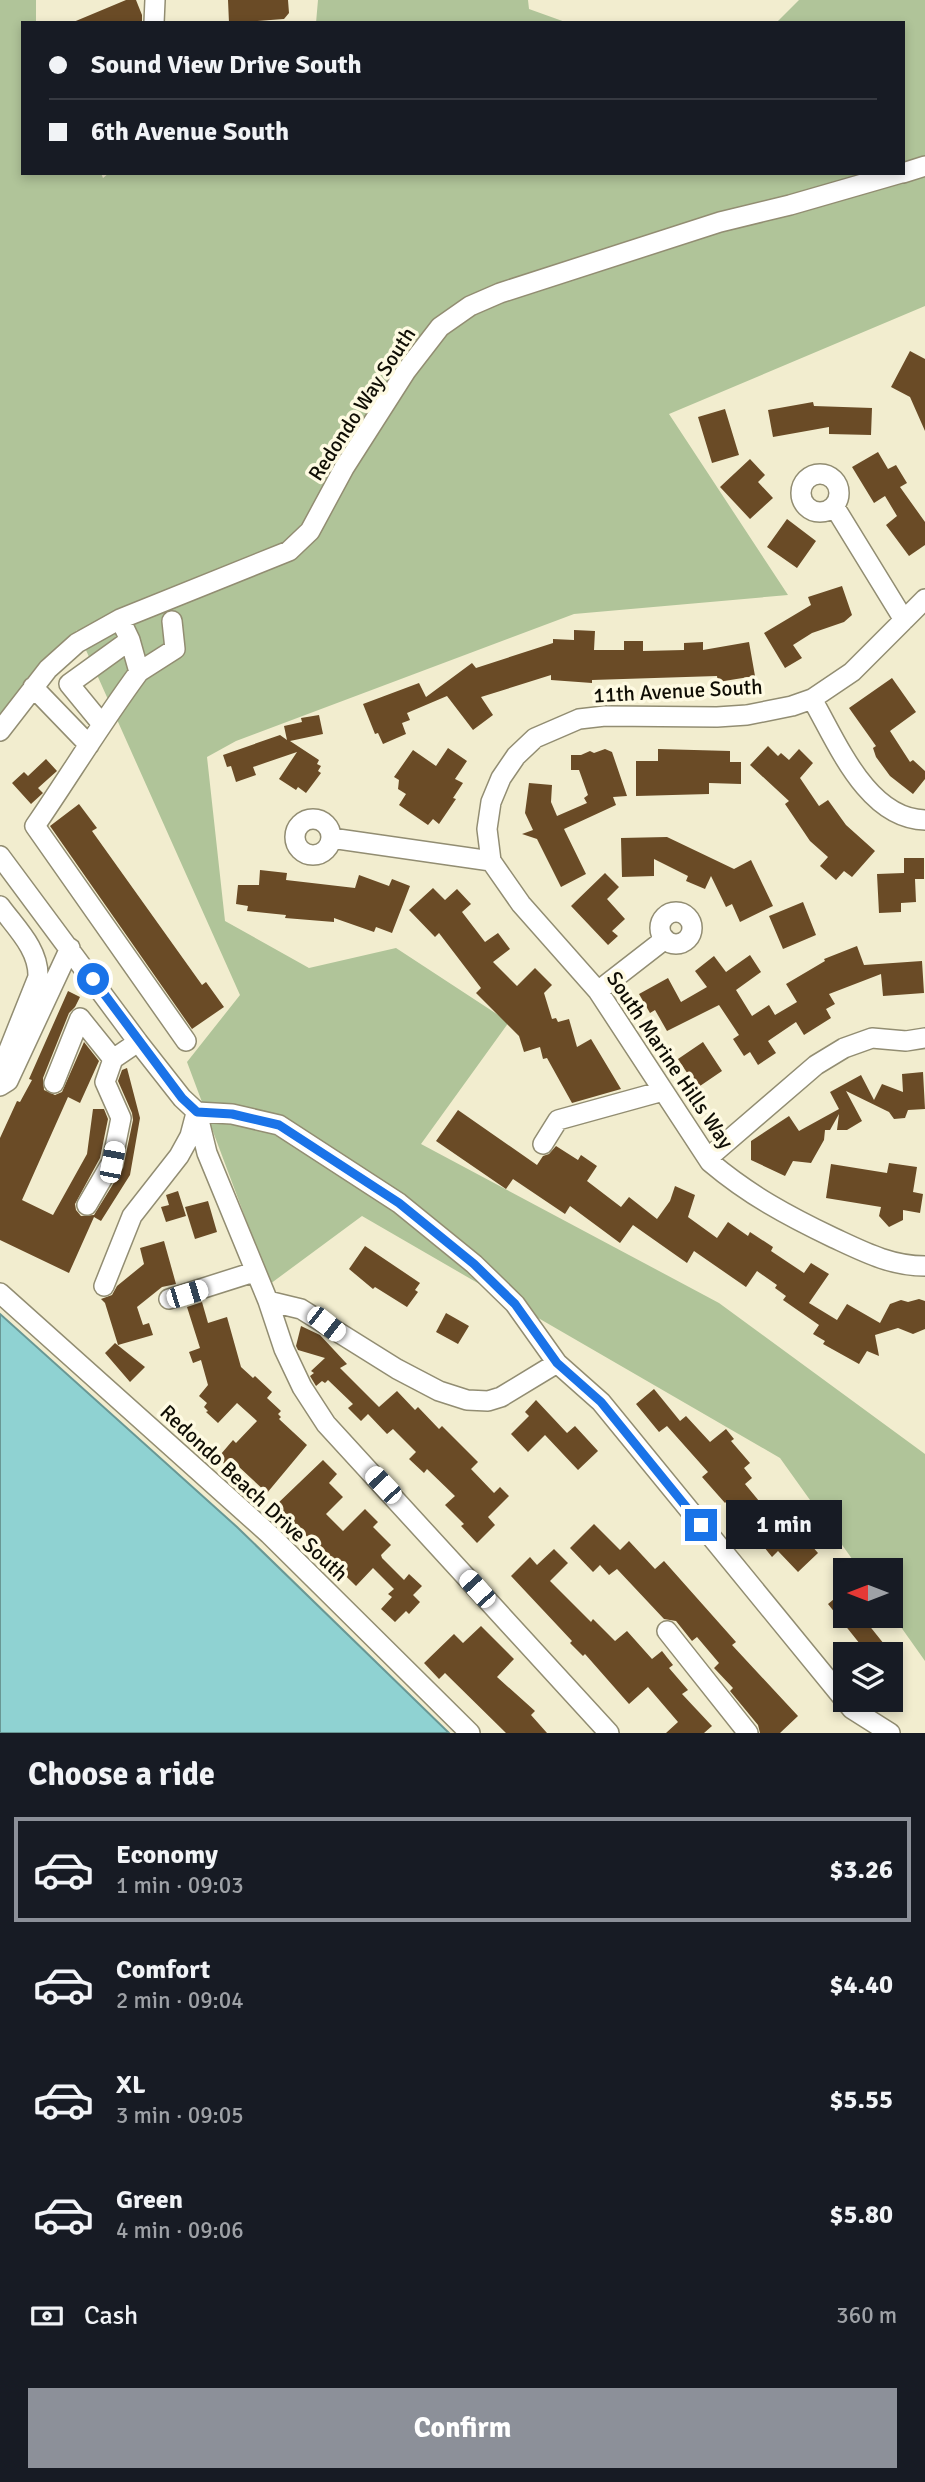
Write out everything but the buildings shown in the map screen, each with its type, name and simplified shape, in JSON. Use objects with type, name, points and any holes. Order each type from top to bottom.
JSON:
[{"type":"street","points":[[154,21],[155,0]]},
{"type":"street","name":"Redondo Way South","points":[[905,172],[925,166]]},
{"type":"street","name":"Redondo Way South","points":[[0,731],[48,668],[78,643],[120,619],[289,551],[310,531],[344,468],[406,370],[440,327],[470,306],[500,293],[720,222],[895,175]]},
{"type":"street","points":[[834,506],[904,620]]},
{"type":"street","name":"11th Avenue South","points":[[491,861],[487,829],[491,802],[501,778],[516,756],[536,738],[579,719],[606,716],[747,715],[812,699],[852,671],[925,599]]},
{"type":"street","points":[[120,619],[130,640],[139,672]]},
{"type":"street","points":[[172,621],[175,649],[139,672],[101,723],[79,762],[35,826],[186,1041]]},
{"type":"street","points":[[101,723],[69,684],[130,640]]},
{"type":"street","points":[[33,687],[89,745]]},
{"type":"street","points":[[812,699],[870,794],[891,811],[916,820],[925,820]]},
{"type":"street","points":[[331,838],[491,861]]},
{"type":"street","points":[[0,856],[138,1042],[182,1098],[197,1112],[207,1153],[268,1301],[284,1349],[326,1424],[609,1733]]},
{"type":"street","name":"South Marine Hills Way","points":[[491,861],[521,904],[598,991],[708,1158],[732,1181],[779,1212],[878,1259],[909,1266],[925,1266]]},
{"type":"street","points":[[0,906],[36,956],[38,977],[0,1072]]},
{"type":"street","points":[[598,991],[665,939]]},
{"type":"street","points":[[0,1086],[8,1081],[70,948]]},
{"type":"street","points":[[54,1083],[80,1018],[113,1059]]},
{"type":"street","points":[[708,1158],[816,1065],[844,1048],[872,1038],[906,1041],[925,1038]]},
{"type":"street","points":[[87,1205],[112,1162],[121,1118],[106,1082],[113,1059],[138,1042]]},
{"type":"street","points":[[543,1144],[558,1120],[663,1091]]},
{"type":"street","points":[[104,1286],[132,1216],[179,1156],[190,1136],[197,1112]]},
{"type":"street","points":[[197,1112],[232,1114],[279,1125],[399,1203],[474,1264],[515,1304],[557,1363],[601,1402],[852,1709],[890,1733]]},
{"type":"street","points":[[169,1299],[254,1272]]},
{"type":"street","name":"Redondo Beach Drive South","points":[[0,1293],[269,1535],[470,1733]]},
{"type":"street","points":[[268,1301],[302,1309],[397,1369],[439,1391],[467,1400],[488,1401],[501,1397],[557,1363]]},
{"type":"street","points":[[667,1632],[748,1733]]},
{"type":"green space","points":[[0,0],[36,0],[36,21],[21,21],[21,175],[102,175],[103,178],[107,175],[905,175],[905,21],[778,21],[799,0],[925,0],[925,306],[669,414],[788,595],[574,614],[236,741],[207,757],[225,921],[309,968],[396,948],[509,1022],[421,1144],[719,1303],[925,1454],[925,1661],[902,1628],[903,1558],[851,1558],[780,1458],[362,1216],[270,1284],[187,1062],[240,995],[77,630],[0,731]]},
{"type":"green space","points":[[318,0],[528,0],[529,9],[562,21],[316,21]]},
{"type":"water","points":[[0,1314],[237,1527],[449,1733],[0,1733]]},
{"type":"route","points":[[93,979],[138,1042],[182,1098],[197,1112],[252,1117],[279,1125],[399,1203],[474,1264],[515,1304],[557,1363],[601,1402],[701,1525]]}]
